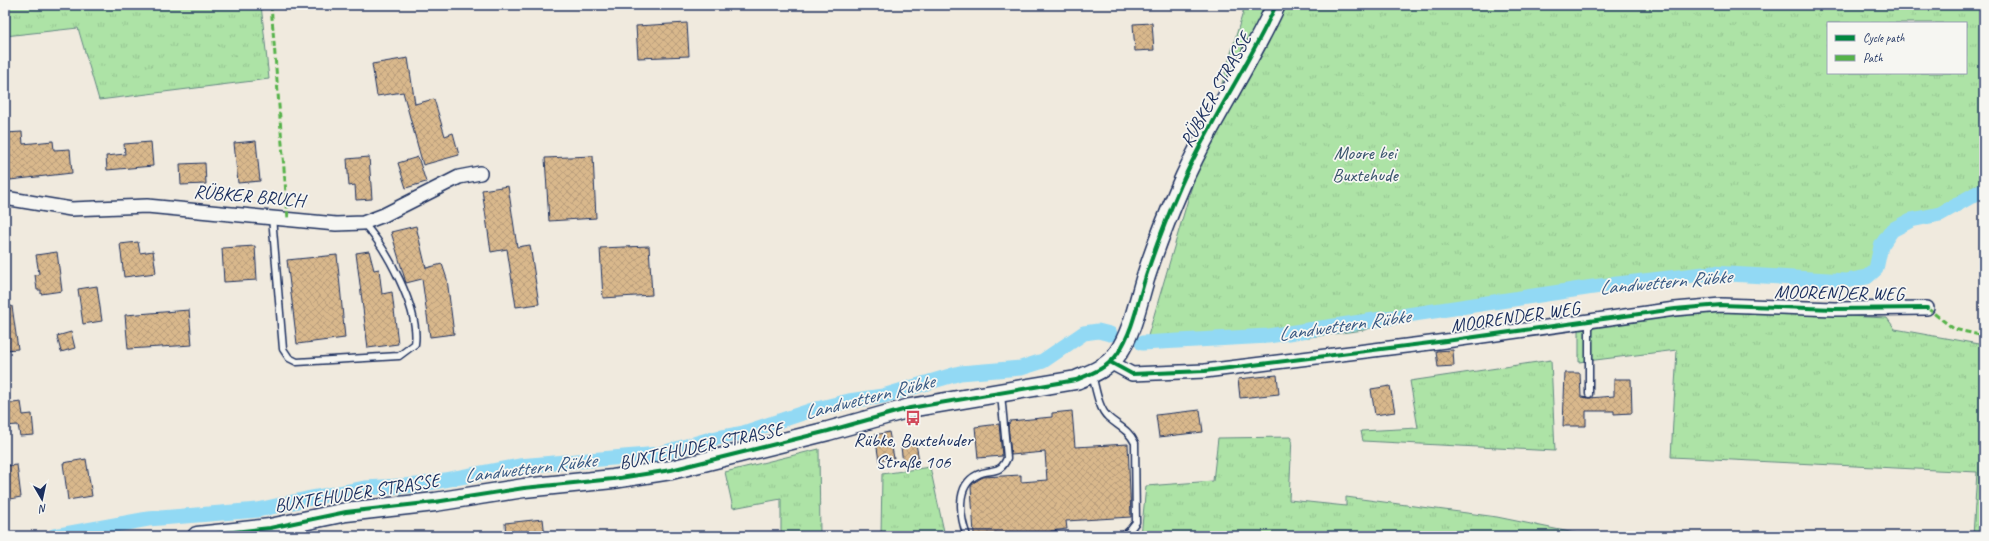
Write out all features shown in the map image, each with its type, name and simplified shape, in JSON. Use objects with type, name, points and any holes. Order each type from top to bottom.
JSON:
[{"type":"street","name":"RÜBKER STRASSE","points":[[1146,277],[1161,233],[1181,184],[1201,145],[1256,48],[1276,5]]},
{"type":"street","name":"RÜBKER BRUCH","points":[[5,198],[71,209],[147,206],[336,224],[362,223],[384,215],[459,177],[480,173]]},
{"type":"street","name":"BUXTEHUDER STRASSE","points":[[197,536],[270,528],[360,510],[435,502],[524,488],[613,479],[671,470],[828,432],[910,408],[1076,380],[1092,374],[1110,362],[1124,342],[1146,277]]},
{"type":"street","name":"MOORENDER WEG","points":[[1110,362],[1132,374],[1205,371],[1446,341],[1675,309],[1721,305],[1834,309],[1927,308]]},
{"type":"lane","points":[[272,217],[283,349],[289,358],[297,362],[399,356],[414,344],[416,334],[407,298],[394,268],[375,235],[362,223]]},
{"type":"lane","points":[[1589,321],[1589,394]]},
{"type":"lane","points":[[1092,374],[1101,405],[1107,416],[1130,432],[1135,442],[1136,522],[1129,532],[1123,536]]},
{"type":"lane","points":[[967,536],[961,495],[966,483],[977,474],[996,471],[1004,466],[1007,458],[1001,392]]},
{"type":"green space","points":[[5,5],[261,5],[269,79],[99,100],[78,28],[5,36]]},
{"type":"green space","name":"Moore bei Buxtehude","points":[[1244,5],[1984,5],[1984,189],[1973,193],[1940,217],[1897,227],[1882,244],[1876,274],[1858,282],[1729,275],[1609,291],[1544,296],[1397,320],[1364,330],[1310,337],[1145,346]]},
{"type":"green space","points":[[1723,310],[1887,318],[1895,329],[1984,345],[1984,536],[1973,536],[1977,472],[1671,457],[1677,350],[1579,362],[1579,328]]},
{"type":"green space","points":[[1551,360],[1555,451],[1363,441],[1361,431],[1418,428],[1410,381]]},
{"type":"green space","points":[[1292,437],[1289,500],[1346,506],[1346,497],[1497,517],[1589,536],[1141,536],[1146,486],[1213,481],[1218,438]]},
{"type":"green space","points":[[819,449],[820,536],[781,536],[781,499],[733,508],[725,472]]},
{"type":"green space","points":[[930,467],[945,536],[881,536],[882,474]]},
{"type":"building","points":[[687,23],[689,56],[638,58],[636,26]]},
{"type":"building","points":[[1152,23],[1154,50],[1135,51],[1133,24]]},
{"type":"building","points":[[408,58],[415,104],[434,99],[445,136],[453,133],[459,155],[423,165],[403,92],[377,96],[372,64]]},
{"type":"building","points":[[22,132],[23,144],[53,141],[54,150],[70,149],[72,173],[10,180],[5,133]]},
{"type":"building","points":[[256,141],[260,181],[238,183],[234,143]]},
{"type":"building","points":[[151,142],[153,166],[107,170],[106,156],[125,154],[124,144]]},
{"type":"building","points":[[593,156],[596,218],[549,221],[545,158]]},
{"type":"building","points":[[369,157],[372,199],[356,200],[355,185],[349,186],[347,159]]},
{"type":"building","points":[[418,157],[426,182],[406,188],[398,163]]},
{"type":"building","points":[[205,163],[206,184],[181,185],[180,164]]},
{"type":"building","points":[[508,186],[517,247],[530,245],[539,304],[516,307],[507,249],[491,252],[482,190]]},
{"type":"building","points":[[416,226],[426,268],[442,264],[447,279],[454,334],[430,337],[422,279],[406,283],[391,232]]},
{"type":"building","points":[[138,242],[140,253],[153,251],[156,273],[124,277],[120,244]]},
{"type":"building","points":[[255,246],[257,280],[224,282],[222,248]]},
{"type":"building","points":[[649,246],[652,295],[603,298],[600,248]]},
{"type":"building","points":[[369,251],[374,270],[379,269],[382,294],[392,292],[398,344],[368,348],[356,253]]},
{"type":"building","points":[[57,252],[62,291],[41,294],[41,290],[37,290],[35,275],[39,274],[36,255]]},
{"type":"building","points":[[337,255],[345,338],[297,344],[287,260]]},
{"type":"building","points":[[97,286],[102,321],[83,324],[78,289]]},
{"type":"building","points":[[12,306],[18,349],[5,350],[5,307]]},
{"type":"building","points":[[189,310],[192,345],[128,349],[125,315]]},
{"type":"building","points":[[71,332],[75,348],[61,352],[57,336]]},
{"type":"building","points":[[1453,350],[1454,366],[1438,367],[1436,351]]},
{"type":"building","points":[[1565,373],[1580,373],[1581,397],[1589,398],[1614,396],[1614,379],[1631,379],[1632,413],[1614,414],[1614,411],[1586,411],[1586,426],[1563,426]]},
{"type":"building","points":[[1277,375],[1279,394],[1240,398],[1238,379]]},
{"type":"building","points":[[1390,386],[1395,412],[1375,415],[1371,389]]},
{"type":"building","points":[[21,402],[23,415],[32,414],[34,435],[20,436],[18,425],[5,426],[5,404]]},
{"type":"building","points":[[1200,410],[1203,432],[1159,437],[1156,415]]},
{"type":"building","points":[[1072,411],[1075,447],[1128,444],[1131,517],[1066,521],[1067,529],[1051,531],[1051,536],[995,536],[995,533],[974,534],[971,487],[973,483],[983,477],[1021,475],[1021,482],[1047,480],[1045,452],[1011,455],[1008,424],[1010,421],[1052,417],[1052,413]]},
{"type":"building","points":[[999,424],[1002,456],[978,458],[975,427]]},
{"type":"building","points":[[889,432],[894,458],[879,461],[875,435]]},
{"type":"building","points":[[916,444],[919,460],[903,463],[901,447]]},
{"type":"building","points":[[86,459],[92,496],[68,500],[63,463]]},
{"type":"building","points":[[17,465],[21,497],[5,500],[5,466]]},
{"type":"building","points":[[543,519],[545,536],[506,536],[505,523]]},
{"type":"waterway","name":"Landwettern Rübke","points":[[1142,343],[1268,336],[1600,286],[1712,273],[1846,281],[1867,277],[1876,269],[1881,246],[1892,230],[1911,220],[1940,214],[1984,189]]},
{"type":"waterway","name":"Landwettern Rübke","points":[[54,536],[148,519],[258,510],[365,488],[418,485],[519,466],[659,454],[711,439],[743,433],[809,411],[849,401],[883,396],[960,373],[1021,368],[1043,361],[1084,333],[1098,331],[1110,334]]},
{"type":"marked path","points":[[271,5],[288,219]]},
{"type":"marked path","points":[[1927,308],[1954,329],[1984,336]]},
{"type":"cycle path","points":[[197,536],[270,528],[346,512],[435,502],[524,488],[613,479],[671,470],[828,431],[910,408],[1076,380],[1093,373],[1104,367],[1114,358],[1128,335],[1154,253],[1181,185],[1203,139],[1253,51],[1276,5]]},
{"type":"cycle path","points":[[1110,362],[1132,374],[1205,371],[1446,341],[1675,309],[1721,305],[1834,309],[1927,308]]},
{"type":"place","name":"Rübke, Buxtehuder Straße 106","points":[[913,418]]}]
